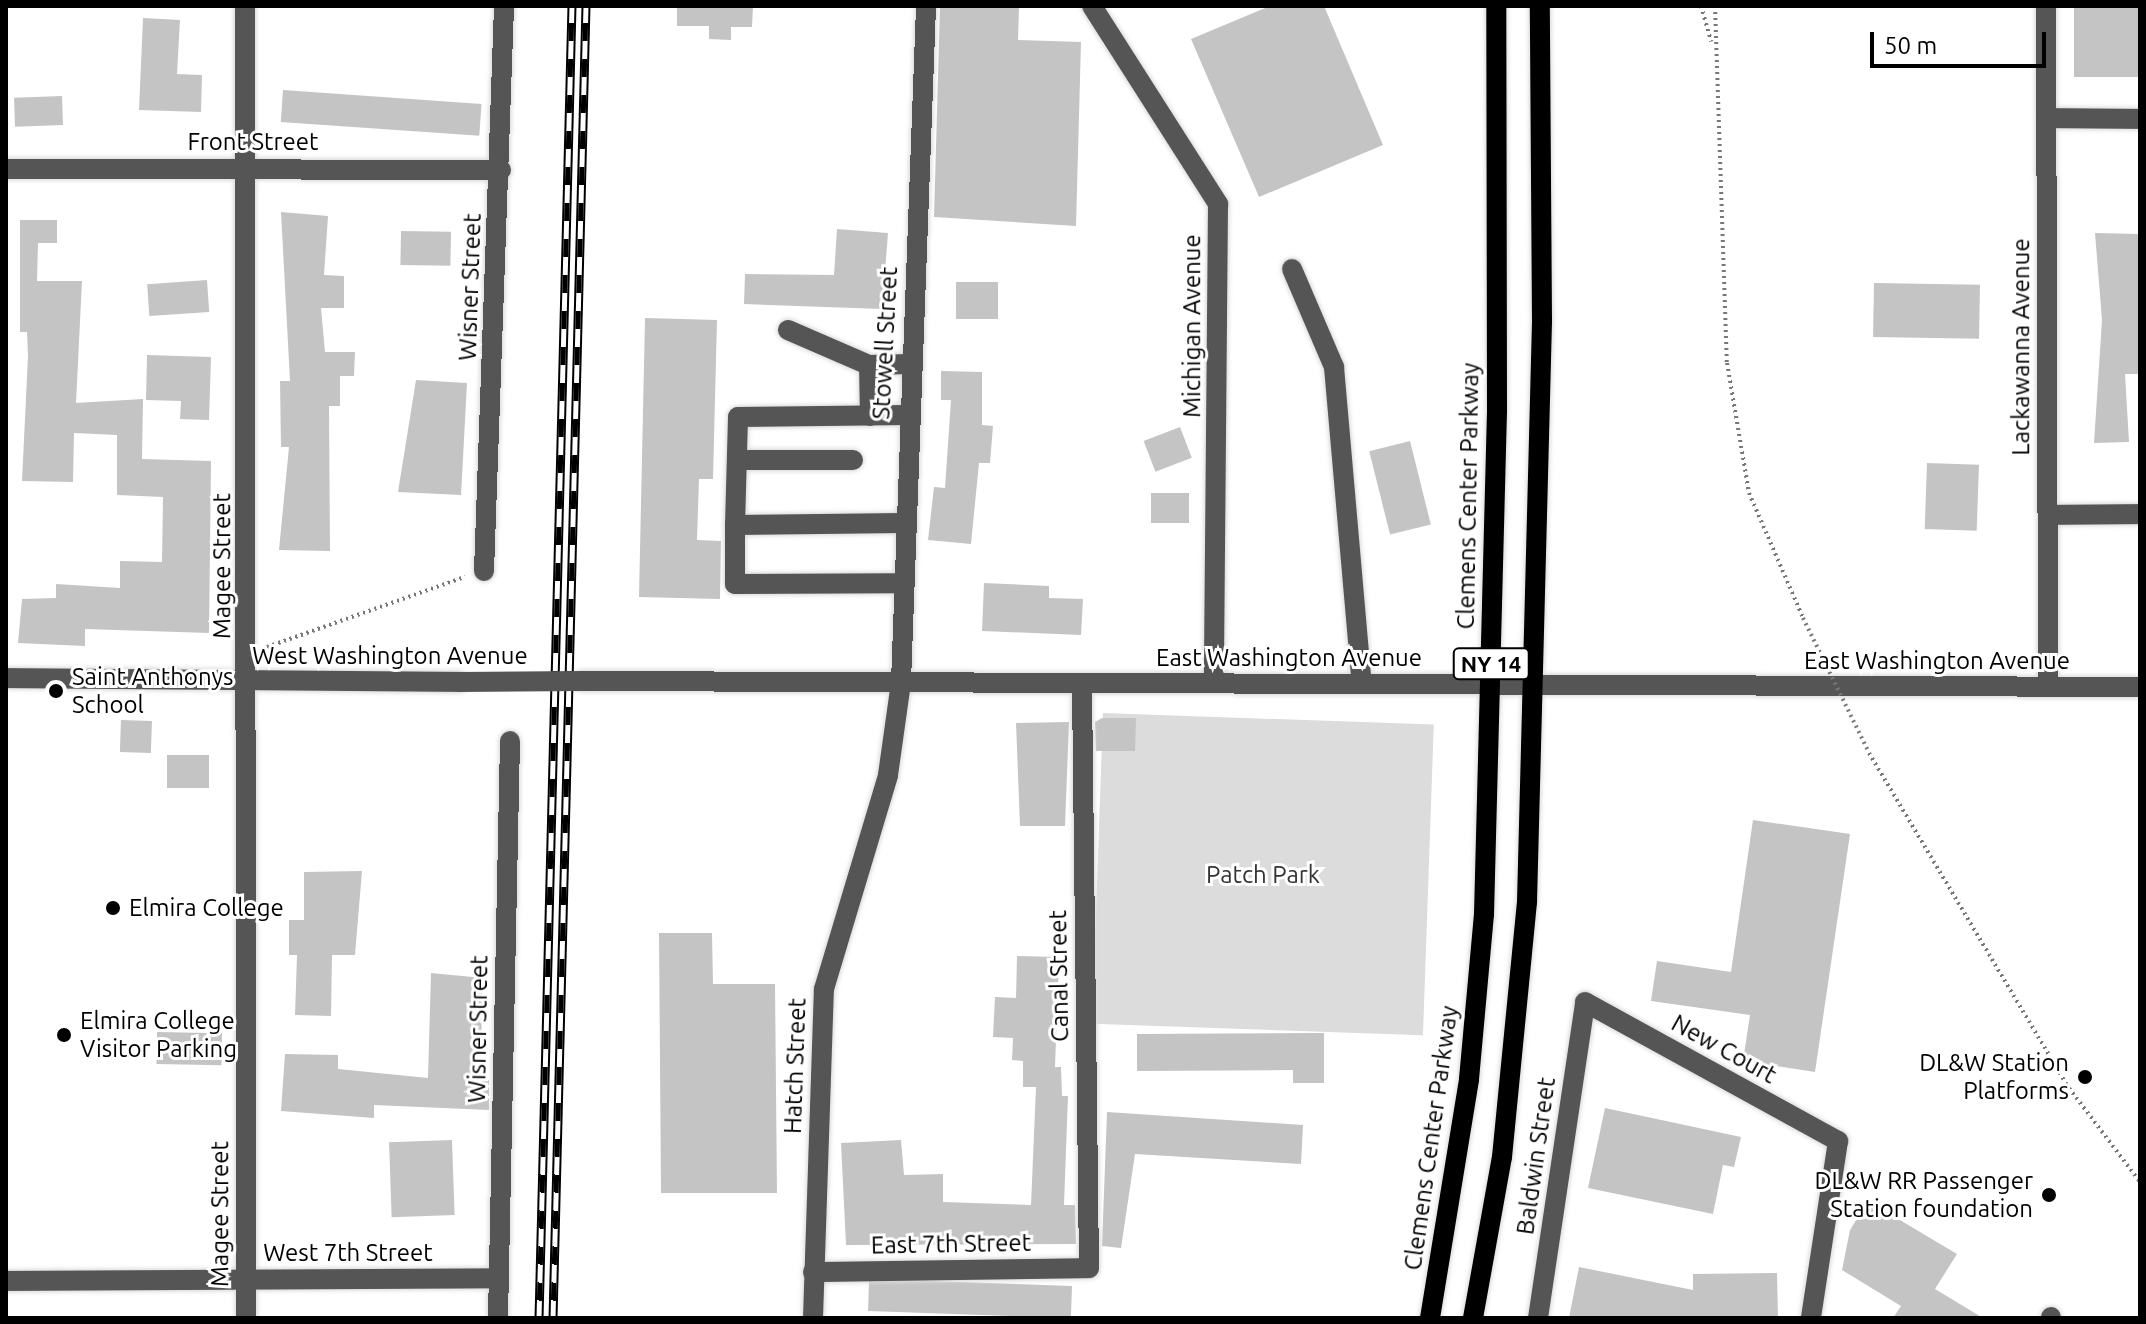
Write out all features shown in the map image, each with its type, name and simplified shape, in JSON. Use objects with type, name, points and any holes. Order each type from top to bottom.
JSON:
[{"type":"main road","name":"Clemens Center Parkway","points":[[1430,1318],[1480,979],[1490,685],[1496,6]]},
{"type":"main road","name":"NY 14","points":[[1473,1318],[1521,990],[1533,685],[1540,6]]},
{"type":"street","name":"Magee Street","points":[[245,6],[249,682],[246,1318]]},
{"type":"street","name":"Wisner Street","points":[[484,571],[501,170],[504,6]]},
{"type":"street","name":"Stowell Street","points":[[901,682],[900,583],[926,6]]},
{"type":"street","name":"Michigan Avenue","points":[[1092,6],[1218,204],[1214,683]]},
{"type":"street","name":"Lackawanna Avenue","points":[[2046,6],[2048,687]]},
{"type":"street","points":[[2047,118],[2140,119]]},
{"type":"street","name":"Front Street","points":[[6,169],[501,170]]},
{"type":"street","points":[[1292,269],[1334,367],[1362,684]]},
{"type":"street","points":[[788,330],[869,365],[910,364]]},
{"type":"street","points":[[869,365],[870,416]]},
{"type":"street","points":[[900,583],[735,584],[738,417],[908,415]]},
{"type":"street","points":[[737,460],[853,460]]},
{"type":"street","points":[[2048,515],[2140,514]]},
{"type":"street","points":[[735,525],[903,523]]},
{"type":"street","name":"West Washington Avenue","points":[[6,678],[249,682],[582,681]]},
{"type":"street","name":"East Washington Avenue","points":[[582,681],[2140,687]]},
{"type":"street","name":"Hatch Street","points":[[813,1318],[824,989],[888,775],[901,682]]},
{"type":"street","name":"Canal Street","points":[[1082,683],[1089,1268]]},
{"type":"street","name":"Wisner Street","points":[[498,1318],[510,741]]},
{"type":"street","name":"New Court","points":[[1585,1002],[1838,1141],[1811,1318]]},
{"type":"street","name":"Baldwin Street","points":[[1538,1318],[1585,1002]]},
{"type":"street","name":"East 7th Street","points":[[813,1272],[1089,1268]]},
{"type":"street","name":"West 7th Street","points":[[6,1281],[498,1278]]},
{"type":"path","points":[[1701,6],[1713,48]]},
{"type":"path","points":[[1715,6],[1713,48],[1727,363],[1749,493],[1803,618],[1869,753],[2069,1088],[2140,1182]]},
{"type":"path","points":[[267,647],[484,571]]},
{"type":"green space","name":"Patch Park","points":[[1103,713],[1434,725],[1423,1035],[1092,1024]]},
{"type":"building","points":[[677,6],[753,6],[752,27],[731,27],[731,40],[709,39],[709,26],[677,26]]},
{"type":"building","points":[[940,6],[1019,8],[1018,40],[1081,42],[1076,226],[934,217]]},
{"type":"building","points":[[1270,6],[1324,6],[1383,145],[1259,197],[1191,39]]},
{"type":"building","points":[[2074,6],[2140,6],[2140,77],[2074,77]]},
{"type":"building","points":[[143,18],[180,20],[177,74],[202,75],[201,112],[139,110]]},
{"type":"building","points":[[283,90],[482,104],[479,136],[281,122]]},
{"type":"building","points":[[62,96],[63,125],[15,127],[14,98]]},
{"type":"building","points":[[281,212],[328,216],[324,275],[344,276],[344,308],[321,308],[325,352],[355,352],[354,376],[340,376],[340,406],[329,406],[330,551],[279,550],[289,447],[281,447],[280,381],[290,381]]},
{"type":"building","points":[[20,220],[57,220],[57,243],[38,243],[37,281],[82,281],[76,403],[143,399],[142,459],[211,461],[209,633],[85,629],[85,646],[18,643],[22,599],[56,598],[56,584],[120,588],[120,561],[162,562],[163,497],[117,495],[117,435],[74,433],[73,482],[22,481],[28,356],[27,332],[20,332]]},
{"type":"building","points":[[837,229],[888,233],[882,309],[744,304],[745,274],[834,275]]},
{"type":"building","points":[[401,231],[451,232],[450,266],[400,265]]},
{"type":"building","points":[[2095,233],[2138,234],[2140,374],[2125,374],[2129,442],[2094,443],[2102,320]]},
{"type":"building","points":[[207,280],[209,312],[149,316],[147,284]]},
{"type":"building","points":[[956,282],[998,282],[998,319],[956,319]]},
{"type":"building","points":[[1874,283],[1980,285],[1979,339],[1873,337]]},
{"type":"building","points":[[645,318],[717,320],[713,479],[699,479],[697,540],[721,541],[720,599],[639,597]]},
{"type":"building","points":[[147,355],[211,357],[209,420],[180,419],[181,401],[146,400]]},
{"type":"building","points":[[941,371],[982,372],[982,425],[993,426],[990,463],[979,463],[971,544],[928,540],[934,487],[945,488],[951,400],[941,400]]},
{"type":"building","points":[[416,380],[467,383],[461,495],[398,492]]},
{"type":"building","points":[[1180,427],[1192,458],[1155,472],[1144,441]]},
{"type":"building","points":[[1410,441],[1431,524],[1390,535],[1369,451]]},
{"type":"building","points":[[1927,463],[1979,465],[1977,531],[1925,529]]},
{"type":"building","points":[[1151,493],[1189,493],[1189,523],[1151,523]]},
{"type":"building","points":[[984,583],[1049,586],[1049,598],[1083,599],[1081,635],[982,631]]},
{"type":"building","points":[[1102,718],[1136,718],[1135,751],[1096,751],[1095,722]]},
{"type":"building","points":[[121,720],[152,721],[151,753],[120,752]]},
{"type":"building","points":[[1069,722],[1065,826],[1020,826],[1016,723]]},
{"type":"building","points":[[167,755],[209,755],[209,788],[167,788]]},
{"type":"building","points":[[1753,820],[1850,834],[1815,1072],[1743,1061],[1750,1015],[1651,1001],[1657,961],[1731,972]]},
{"type":"building","points":[[362,871],[355,955],[332,955],[331,1016],[295,1015],[297,955],[289,955],[289,920],[304,920],[304,872]]},
{"type":"building","points":[[659,933],[712,933],[713,984],[775,984],[777,1193],[661,1193]]},
{"type":"building","points":[[1017,956],[1059,957],[1055,1067],[1061,1067],[1062,1096],[1068,1096],[1064,1205],[1075,1205],[1076,1244],[846,1245],[841,1143],[901,1140],[904,1175],[943,1174],[943,1202],[1031,1205],[1036,1087],[1023,1087],[1023,1061],[1012,1060],[1013,1038],[993,1037],[995,997],[1016,998]]},
{"type":"building","points":[[431,973],[483,978],[480,1080],[489,1080],[489,1110],[374,1105],[374,1118],[281,1111],[285,1054],[338,1055],[338,1069],[428,1078]]},
{"type":"building","points":[[157,1032],[222,1033],[221,1065],[156,1064]]},
{"type":"building","points":[[1324,1033],[1324,1083],[1293,1083],[1293,1070],[1137,1071],[1137,1034]]},
{"type":"building","points":[[1605,1108],[1741,1137],[1734,1167],[1723,1165],[1713,1214],[1588,1188]]},
{"type":"building","points":[[1107,1112],[1303,1125],[1301,1164],[1135,1154],[1121,1248],[1102,1246]]},
{"type":"building","points":[[452,1140],[455,1215],[392,1217],[389,1142]]},
{"type":"building","points":[[1868,1201],[1957,1254],[1935,1289],[1983,1318],[1893,1318],[1901,1306],[1842,1270],[1850,1230]]},
{"type":"building","points":[[1579,1267],[1693,1290],[1693,1274],[1777,1273],[1778,1318],[1569,1318]]},
{"type":"building","points":[[869,1279],[1072,1286],[1071,1318],[868,1311]]},
{"type":"railway","points":[[539,1318],[572,6]]},
{"type":"railway","points":[[553,1318],[586,6]]},
{"type":"place","name":"Saint Anthonys School","points":[[56,691]]},
{"type":"place","name":"Elmira College","points":[[113,908]]},
{"type":"place","name":"Elmira College Visitor Parking","points":[[64,1035]]},
{"type":"place","name":"DL&W Station Platforms","points":[[2085,1077]]},
{"type":"place","name":"DL&W RR Passenger Station foundation","points":[[2049,1195]]}]
